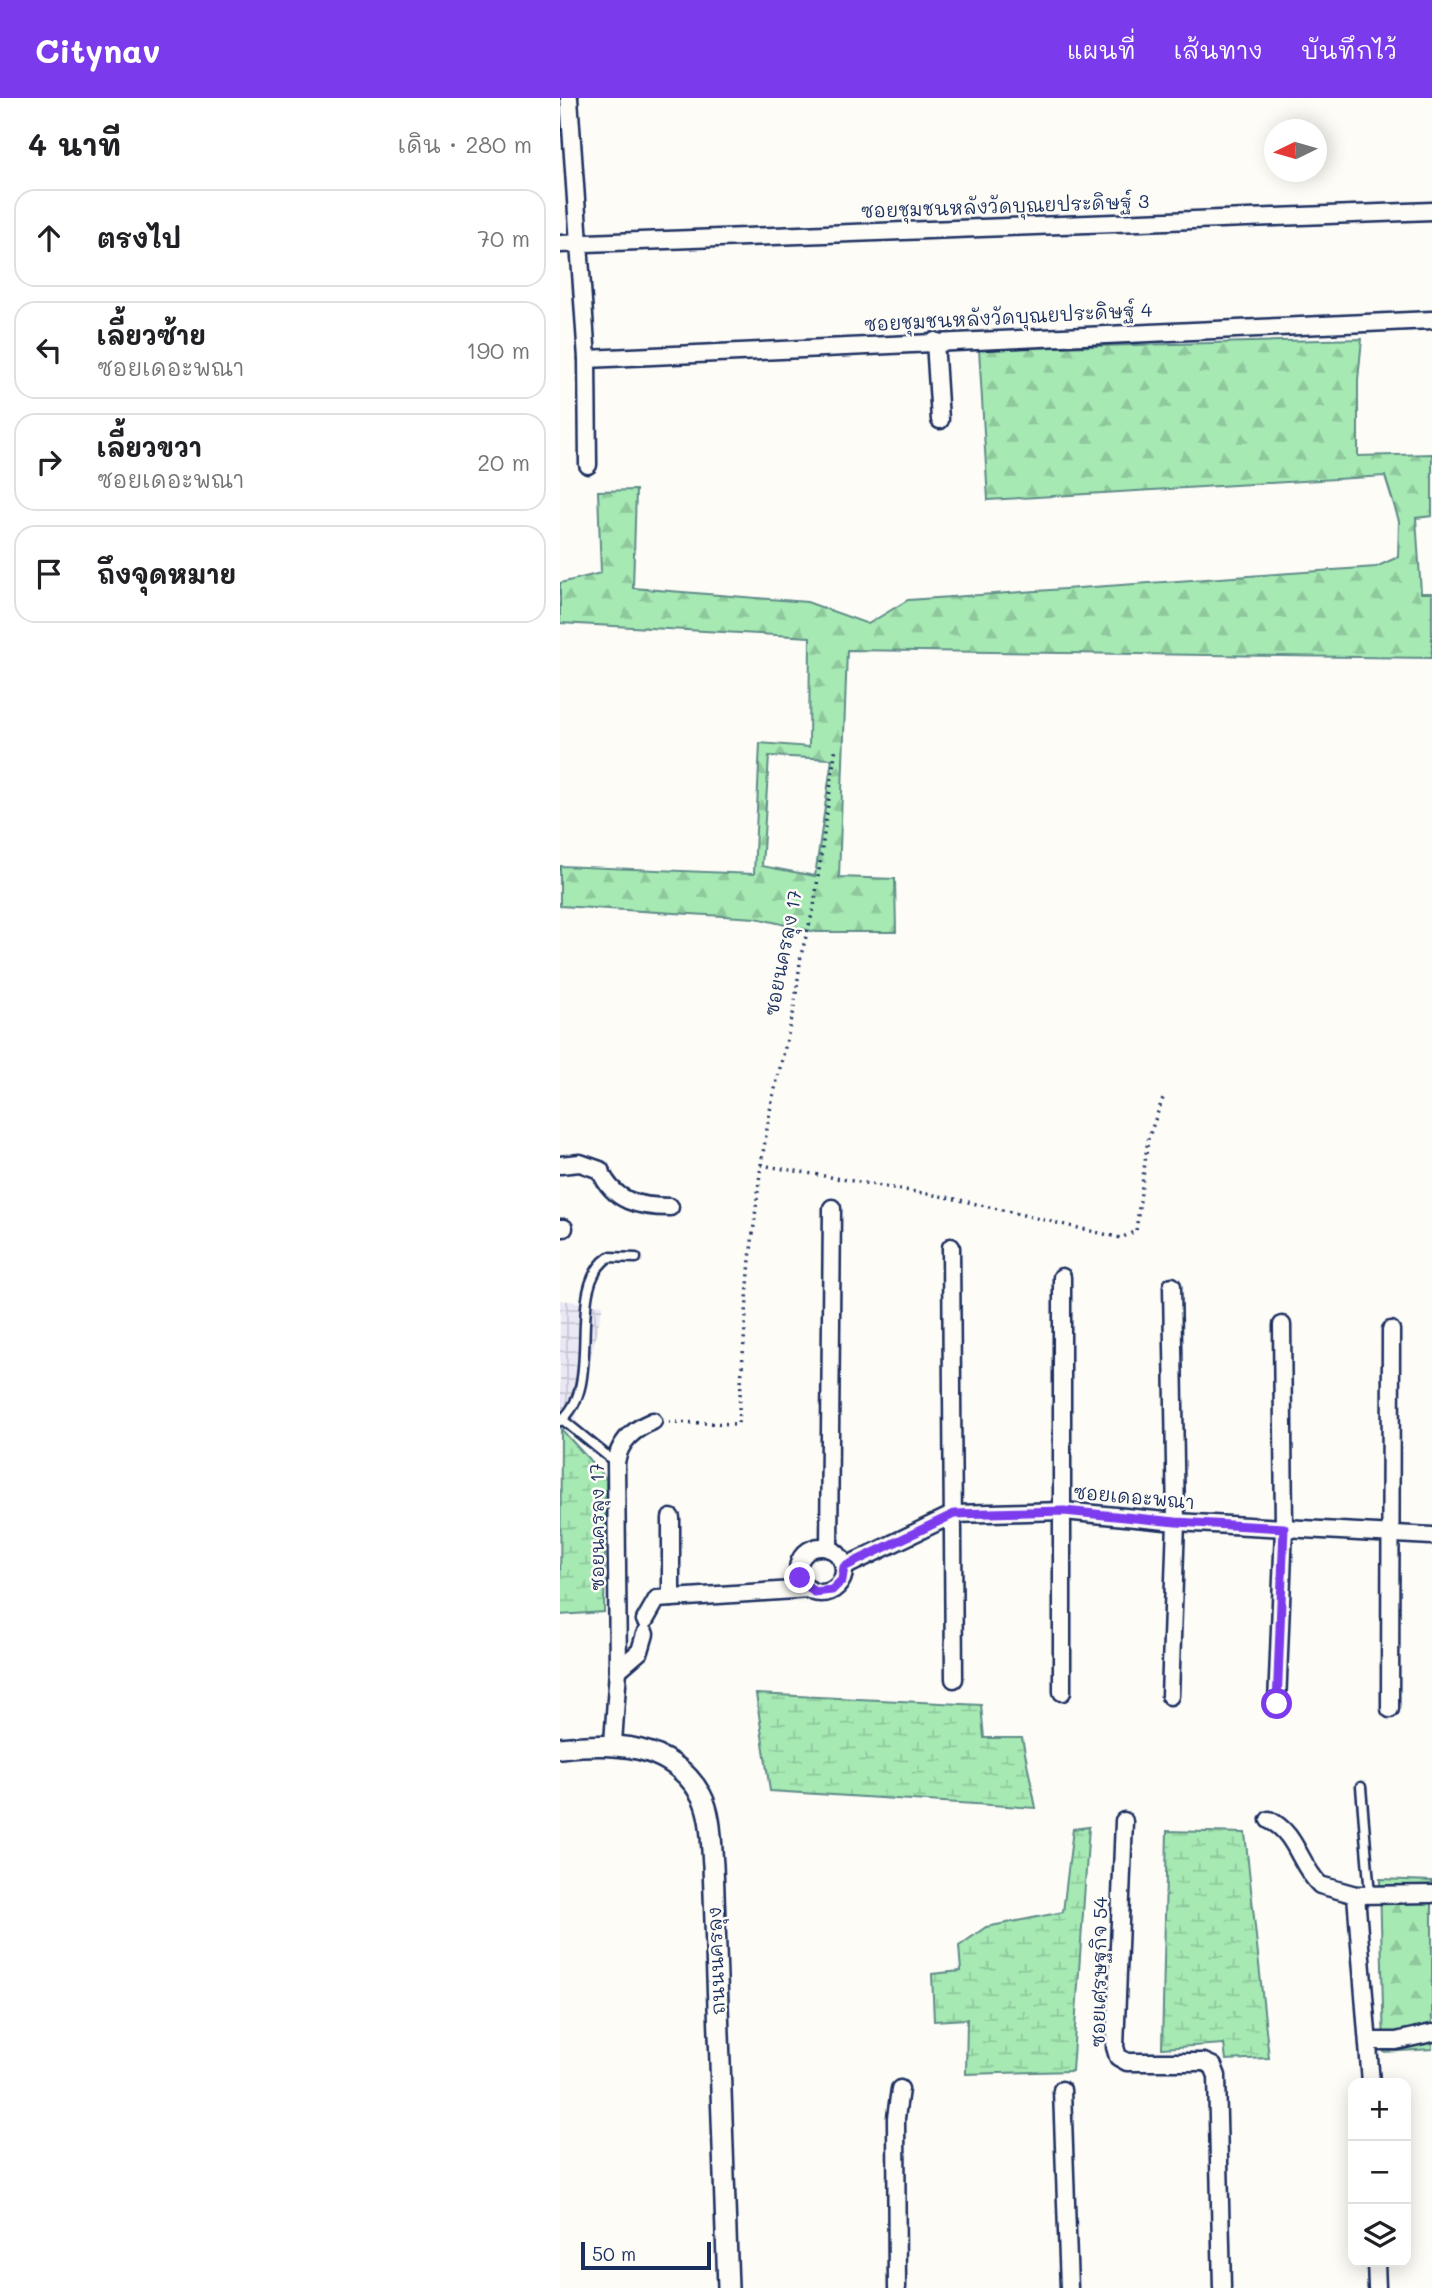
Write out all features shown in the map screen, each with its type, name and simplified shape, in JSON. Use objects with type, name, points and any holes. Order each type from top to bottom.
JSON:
[{"type":"street","points":[[566,100],[587,359],[588,465]]},
{"type":"street","name":"ซอยชุมชนหลังวัดบุณยประดิษฐ์ 3","points":[[560,244],[1432,211]]},
{"type":"street","name":"ซอยชุมชนหลังวัดบุณยประดิษฐ์ 4","points":[[587,359],[1432,320]]},
{"type":"street","points":[[935,341],[940,420]]},
{"type":"street","points":[[560,1166],[588,1165],[600,1170],[604,1180],[630,1203],[642,1207],[670,1207]]},
{"type":"street","points":[[829,1549],[832,1208]]},
{"type":"street","points":[[951,1247],[954,1679]]},
{"type":"street","points":[[1062,1277],[1062,1692]]},
{"type":"street","points":[[1170,1696],[1176,1522],[1172,1286]]},
{"type":"street","points":[[1277,1704],[1284,1528],[1282,1325]]},
{"type":"street","points":[[1390,1709],[1391,1330]]},
{"type":"street","name":"ซอยนครลุง 17","points":[[613,1743],[618,1670],[615,1463],[633,1430],[653,1421]]},
{"type":"street","name":"ซอยเดอะพณา","points":[[671,1598],[809,1589],[820,1593],[832,1590],[842,1580],[844,1567],[954,1514],[1064,1511],[1176,1522],[1432,1536]]},
{"type":"street","points":[[618,1670],[640,1651],[645,1627],[657,1599],[671,1598],[671,1518]]},
{"type":"street","points":[[809,1589],[803,1584],[799,1571],[803,1557],[815,1548],[829,1549],[839,1556],[844,1567]]},
{"type":"street","name":"ถนนนครลุง","points":[[560,1748],[613,1743],[650,1752],[681,1770],[701,1796],[708,1816],[713,1865],[728,2288]]},
{"type":"street","points":[[1269,1820],[1280,1825],[1290,1836],[1320,1885],[1363,1895],[1432,1894]]},
{"type":"street","name":"ซอยเศรษฐกิจ 54","points":[[1124,1821],[1115,2047],[1118,2057],[1127,2062],[1204,2062],[1213,2066],[1217,2076],[1222,2288]]},
{"type":"street","points":[[1363,1895],[1371,2078]]},
{"type":"street","points":[[1370,2041],[1396,2041],[1432,2033]]},
{"type":"street","points":[[897,2288],[896,2118],[900,2089]]},
{"type":"street","points":[[1062,2090],[1069,2288]]},
{"type":"street","points":[[1376,2267],[1377,2288]]},
{"type":"lane","points":[[615,1463],[561,1421],[575,1401],[580,1382],[589,1292],[596,1267],[609,1257],[636,1258]]},
{"type":"lane","points":[[1361,1787],[1363,1895]]},
{"type":"path","name":"ซอยนครลุง 17","points":[[653,1421],[738,1424],[750,1259],[761,1166],[771,1105],[794,1010],[801,955],[814,907],[836,746]]},
{"type":"path","points":[[761,1166],[951,1198],[1121,1238],[1136,1231],[1147,1139],[1163,1098]]},
{"type":"shaded area","points":[[560,1300],[603,1305],[575,1423],[560,1429]]},
{"type":"green space","points":[[1362,339],[1358,380],[1358,456],[1432,454],[1432,516],[1416,518],[1421,593],[1432,593],[1432,658],[847,650],[839,877],[895,879],[896,932],[816,932],[756,918],[560,906],[560,866],[754,874],[760,743],[809,747],[810,637],[560,623],[560,583],[601,573],[598,491],[636,490],[633,588],[807,602],[868,624],[908,600],[1376,567],[1398,557],[1399,521],[1385,476],[988,500],[979,349]],"holes":[[[769,756],[832,759],[815,876],[762,866]]]},
{"type":"green space","points":[[561,1429],[606,1478],[604,1612],[560,1615]]},
{"type":"green space","points":[[756,1694],[981,1705],[984,1738],[1022,1738],[1036,1808],[770,1791]]},
{"type":"green space","points":[[1089,1827],[1072,2071],[966,2074],[967,2019],[934,2021],[932,1974],[961,1971],[959,1946],[986,1927],[1063,1912],[1073,1829]]},
{"type":"green space","points":[[1167,1831],[1245,1833],[1269,2058],[1226,2060],[1224,2044],[1162,2048]]},
{"type":"green space","points":[[1380,1879],[1432,1881],[1432,2049],[1384,2052]]},
{"type":"route","points":[[800,1578],[803,1584],[814,1592],[832,1590],[842,1580],[844,1567],[954,1514],[1064,1511],[1176,1522],[1284,1528],[1277,1704]]}]
